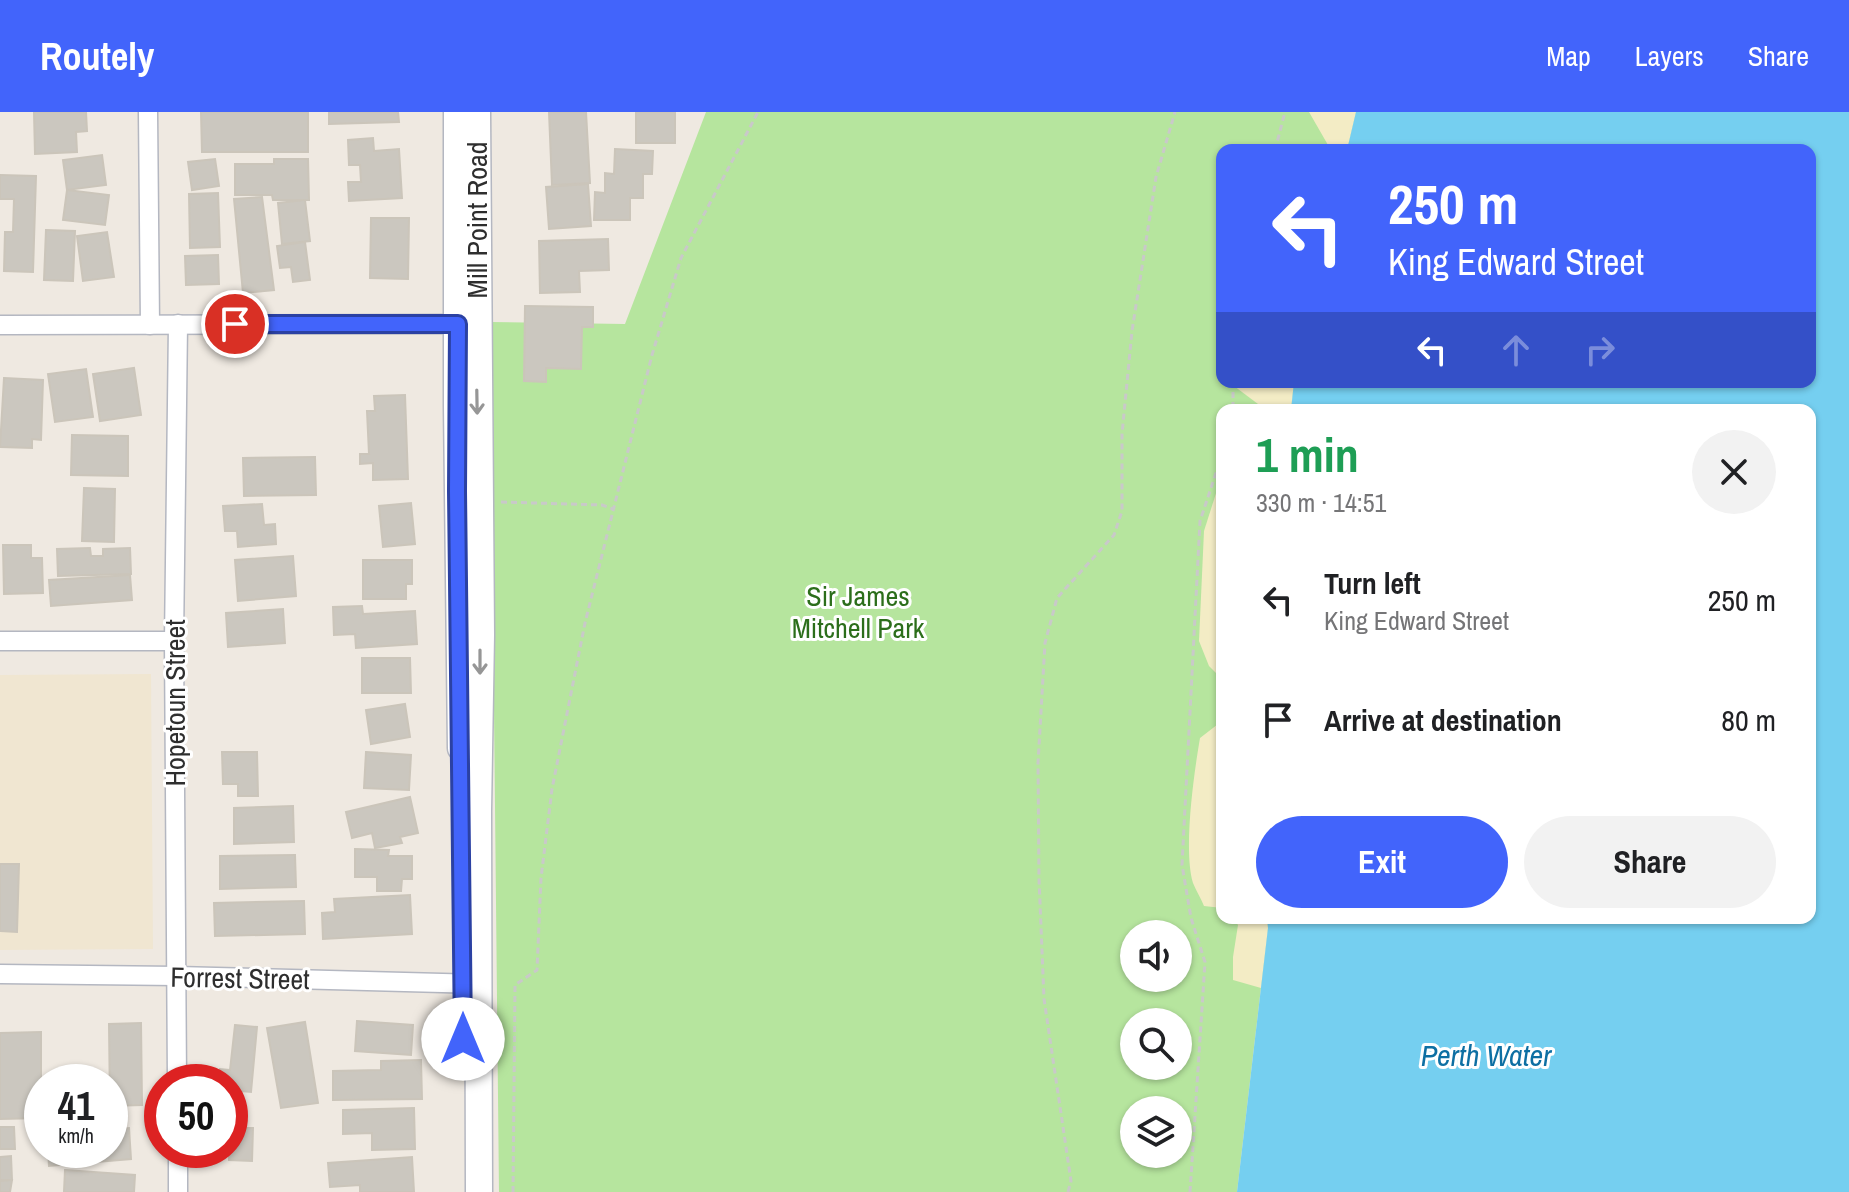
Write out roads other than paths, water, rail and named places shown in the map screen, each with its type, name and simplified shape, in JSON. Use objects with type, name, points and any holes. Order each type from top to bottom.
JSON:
[{"type":"main road","name":"Mill Point Road","points":[[457,112],[481,635],[463,1192]]},
{"type":"main road","name":"Mill Point Road","points":[[467,324],[477,112]]},
{"type":"main road","name":"Mill Point Road","points":[[471,984],[479,1192]]},
{"type":"street","points":[[148,112],[150,325]]},
{"type":"street","name":"Hopetoun Street","points":[[177,1064],[174,641],[178,324]]},
{"type":"street","points":[[0,325],[467,324]]},
{"type":"street","points":[[0,641],[174,641]]},
{"type":"street","name":"Forrest Street","points":[[0,974],[471,984]]},
{"type":"street","points":[[178,1168],[178,1192]]},
{"type":"water","name":"Perth Water","points":[[1356,112],[1849,112],[1849,1192],[1237,1192],[1268,924],[1816,924],[1816,404],[1292,404],[1293,388],[1816,388],[1816,144],[1348,144]]},
{"type":"park label","name":"Sir James Mitchell Park","points":[[858,612]]}]
